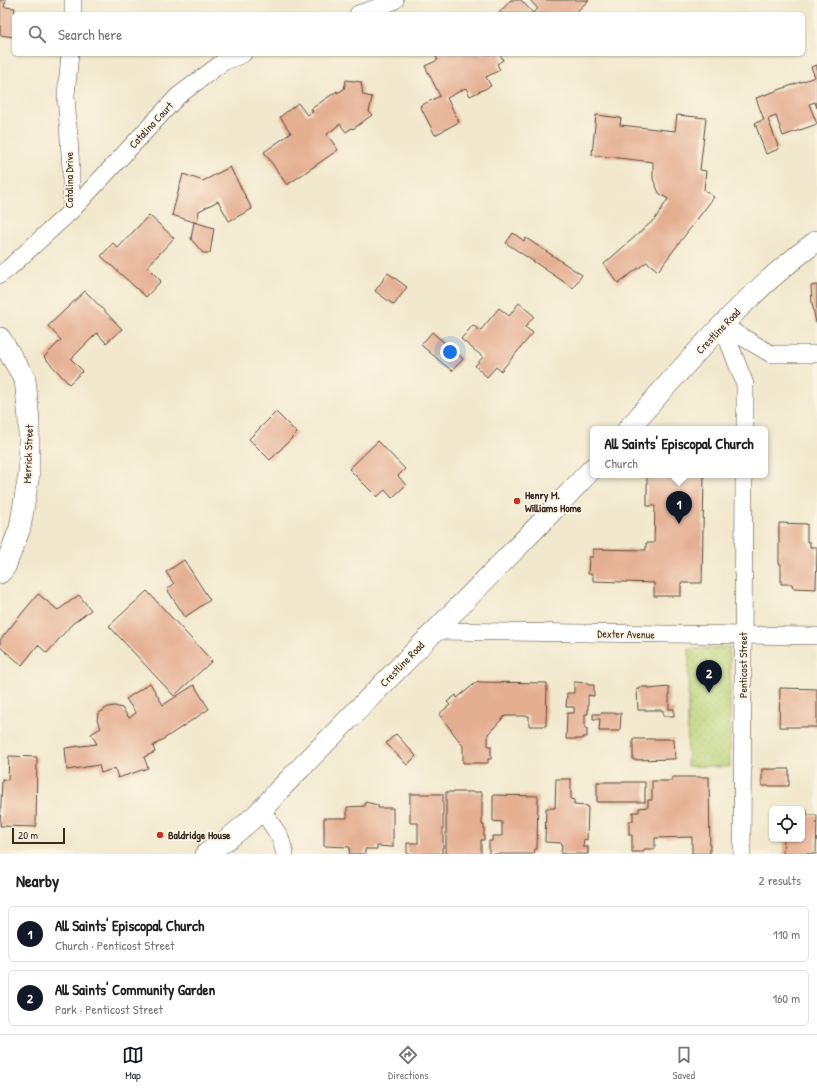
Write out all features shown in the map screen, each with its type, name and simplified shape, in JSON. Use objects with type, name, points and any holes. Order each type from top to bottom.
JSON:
[{"type":"street","points":[[73,0],[73,12]]},
{"type":"street","points":[[364,12],[395,0]]},
{"type":"street","name":"Catalina Drive","points":[[0,275],[71,211],[71,169],[66,95],[70,56]]},
{"type":"street","name":"Catalina Court","points":[[71,211],[178,96],[223,62],[238,56]]},
{"type":"street","name":"Crestline Road","points":[[631,426],[722,326],[794,257],[817,241]]},
{"type":"street","points":[[722,326],[771,354],[817,354]]},
{"type":"street","points":[[722,326],[745,384],[745,426]]},
{"type":"street","name":"Merrick Street","points":[[0,338],[25,379],[30,420],[30,474],[20,528],[5,567],[0,573]]},
{"type":"street","name":"Crestline Road","points":[[206,854],[230,839],[262,810],[279,790],[590,471]]},
{"type":"street","name":"Penticost Street","points":[[742,854],[744,478]]},
{"type":"street","name":"Dexter Avenue","points":[[434,631],[817,636]]},
{"type":"street","points":[[262,810],[280,837],[285,854]]},
{"type":"green space","points":[[729,647],[730,767],[687,766],[689,649]]},
{"type":"building","points":[[0,0],[6,0],[4,7],[15,8],[15,12],[12,12],[12,37],[0,35]]},
{"type":"building","points":[[511,0],[521,0],[532,12],[500,12]]},
{"type":"building","points":[[530,0],[589,0],[576,12],[534,12],[538,9]]},
{"type":"building","points":[[501,56],[503,60],[497,64],[500,70],[486,77],[491,86],[470,96],[466,88],[447,98],[459,122],[435,135],[420,106],[440,96],[425,66],[438,60],[436,57]]},
{"type":"building","points":[[817,65],[817,108],[815,102],[809,104],[817,124],[783,136],[776,116],[768,119],[779,149],[766,154],[755,123],[764,120],[756,98],[815,77],[811,67]]},
{"type":"building","points":[[346,80],[361,82],[363,95],[372,97],[369,112],[372,115],[353,129],[352,128],[346,132],[340,124],[327,134],[338,150],[287,185],[264,152],[291,133],[280,117],[298,103],[307,115],[313,112],[311,109],[337,91],[337,93],[344,89]]},
{"type":"building","points":[[596,115],[621,118],[620,125],[675,131],[677,115],[706,118],[700,170],[706,171],[704,190],[714,197],[658,271],[647,262],[618,283],[604,264],[655,219],[668,199],[659,193],[653,179],[653,162],[592,155]]},
{"type":"building","points":[[230,167],[252,209],[229,221],[218,201],[199,211],[197,223],[172,215],[183,174],[203,181]]},
{"type":"building","points":[[149,215],[174,238],[147,267],[161,281],[146,297],[101,256],[113,243],[118,248]]},
{"type":"building","points":[[194,222],[214,228],[210,253],[203,253],[191,239]]},
{"type":"building","points":[[513,233],[524,241],[526,238],[582,275],[573,288],[506,243]]},
{"type":"building","points":[[388,273],[407,287],[394,305],[375,291]]},
{"type":"building","points":[[817,285],[816,323],[812,303],[811,286]]},
{"type":"building","points":[[85,291],[122,329],[106,343],[97,333],[71,359],[83,371],[69,384],[44,357],[61,340],[48,326]]},
{"type":"building","points":[[519,303],[534,316],[525,327],[533,333],[501,371],[496,367],[487,377],[475,366],[483,357],[461,339],[473,325],[480,331],[499,308],[509,316]]},
{"type":"building","points":[[432,332],[463,359],[452,371],[421,345]]},
{"type":"building","points":[[276,412],[297,433],[270,460],[249,439]]},
{"type":"building","points":[[378,441],[405,469],[398,476],[406,485],[392,498],[385,490],[377,497],[349,469]]},
{"type":"building","points":[[647,478],[704,478],[702,583],[681,583],[681,596],[654,596],[654,583],[593,581],[593,574],[588,574],[589,557],[593,557],[593,549],[646,550],[646,543],[654,543],[655,506],[647,506]]},
{"type":"building","points":[[779,523],[807,524],[807,542],[810,542],[810,547],[817,547],[816,589],[793,588],[792,584],[781,584],[781,564],[779,564]]},
{"type":"building","points":[[184,560],[210,600],[185,617],[167,589],[174,584],[166,572]]},
{"type":"building","points":[[147,591],[212,661],[174,696],[109,626]]},
{"type":"building","points":[[38,594],[58,610],[79,595],[91,610],[72,624],[47,653],[38,645],[22,665],[0,647],[0,640]]},
{"type":"building","points":[[478,681],[547,683],[546,726],[529,726],[529,716],[505,716],[488,734],[488,746],[491,746],[491,759],[488,759],[488,763],[463,763],[463,746],[439,714],[450,705],[447,702],[456,695],[457,698]]},
{"type":"building","points":[[574,682],[594,685],[594,696],[588,695],[588,714],[585,714],[585,728],[587,728],[587,737],[583,737],[583,739],[566,739],[567,713],[574,713],[574,707],[566,707],[567,693],[574,693]]},
{"type":"building","points":[[150,683],[163,705],[194,685],[209,709],[153,746],[155,752],[144,757],[148,768],[118,778],[115,768],[101,773],[99,765],[67,770],[65,748],[97,744],[91,734],[101,728],[97,720],[98,714],[108,707],[115,706],[122,708],[129,718],[136,713],[126,699]]},
{"type":"building","points":[[640,687],[649,687],[649,689],[669,687],[669,709],[674,709],[674,716],[663,716],[663,710],[638,710],[637,689],[640,689]]},
{"type":"building","points":[[780,688],[817,689],[817,727],[779,727]]},
{"type":"building","points":[[621,713],[620,731],[599,731],[600,719],[593,719],[593,714]]},
{"type":"building","points":[[396,734],[416,756],[407,765],[386,743]]},
{"type":"building","points":[[633,739],[674,739],[675,759],[633,760]]},
{"type":"building","points":[[9,756],[37,757],[36,827],[0,826],[2,779],[8,780]]},
{"type":"building","points":[[762,769],[789,769],[789,786],[762,786]]},
{"type":"building","points":[[672,777],[709,777],[710,854],[692,854],[692,837],[655,838],[655,849],[644,849],[644,852],[632,852],[632,835],[629,835],[629,821],[633,821],[633,812],[639,812],[639,808],[648,807],[648,800],[652,800],[652,781],[672,781]]},
{"type":"building","points":[[556,779],[571,779],[571,799],[574,800],[574,805],[588,806],[587,840],[584,839],[583,847],[588,847],[588,854],[561,854],[562,843],[545,842],[546,808],[555,808]]},
{"type":"building","points":[[597,782],[645,782],[645,802],[597,802]]},
{"type":"building","points":[[446,792],[482,792],[482,825],[484,825],[484,840],[481,840],[481,854],[446,854]]},
{"type":"building","points":[[410,794],[443,794],[442,854],[407,854],[407,843],[418,843],[418,823],[410,823]]},
{"type":"building","points":[[493,795],[538,796],[537,849],[535,849],[534,854],[489,854],[489,841],[492,841],[492,836],[502,836],[502,822],[493,821]]},
{"type":"building","points":[[365,802],[378,805],[378,808],[393,808],[393,847],[377,846],[377,849],[365,849],[365,854],[349,854],[350,847],[324,846],[324,818],[347,818],[347,807],[365,806]]},
{"type":"building","points":[[805,809],[807,809],[807,815],[817,815],[816,854],[783,854],[784,842],[805,842]]},
{"type":"place","name":"Henry M. Williams Home","points":[[517,501]]},
{"type":"place","name":"All Saints' Episcopal Church","points":[[679,524]]},
{"type":"place","name":"All Saints' Community Garden","points":[[709,693]]},
{"type":"place","name":"Baldridge House","points":[[160,835]]}]
